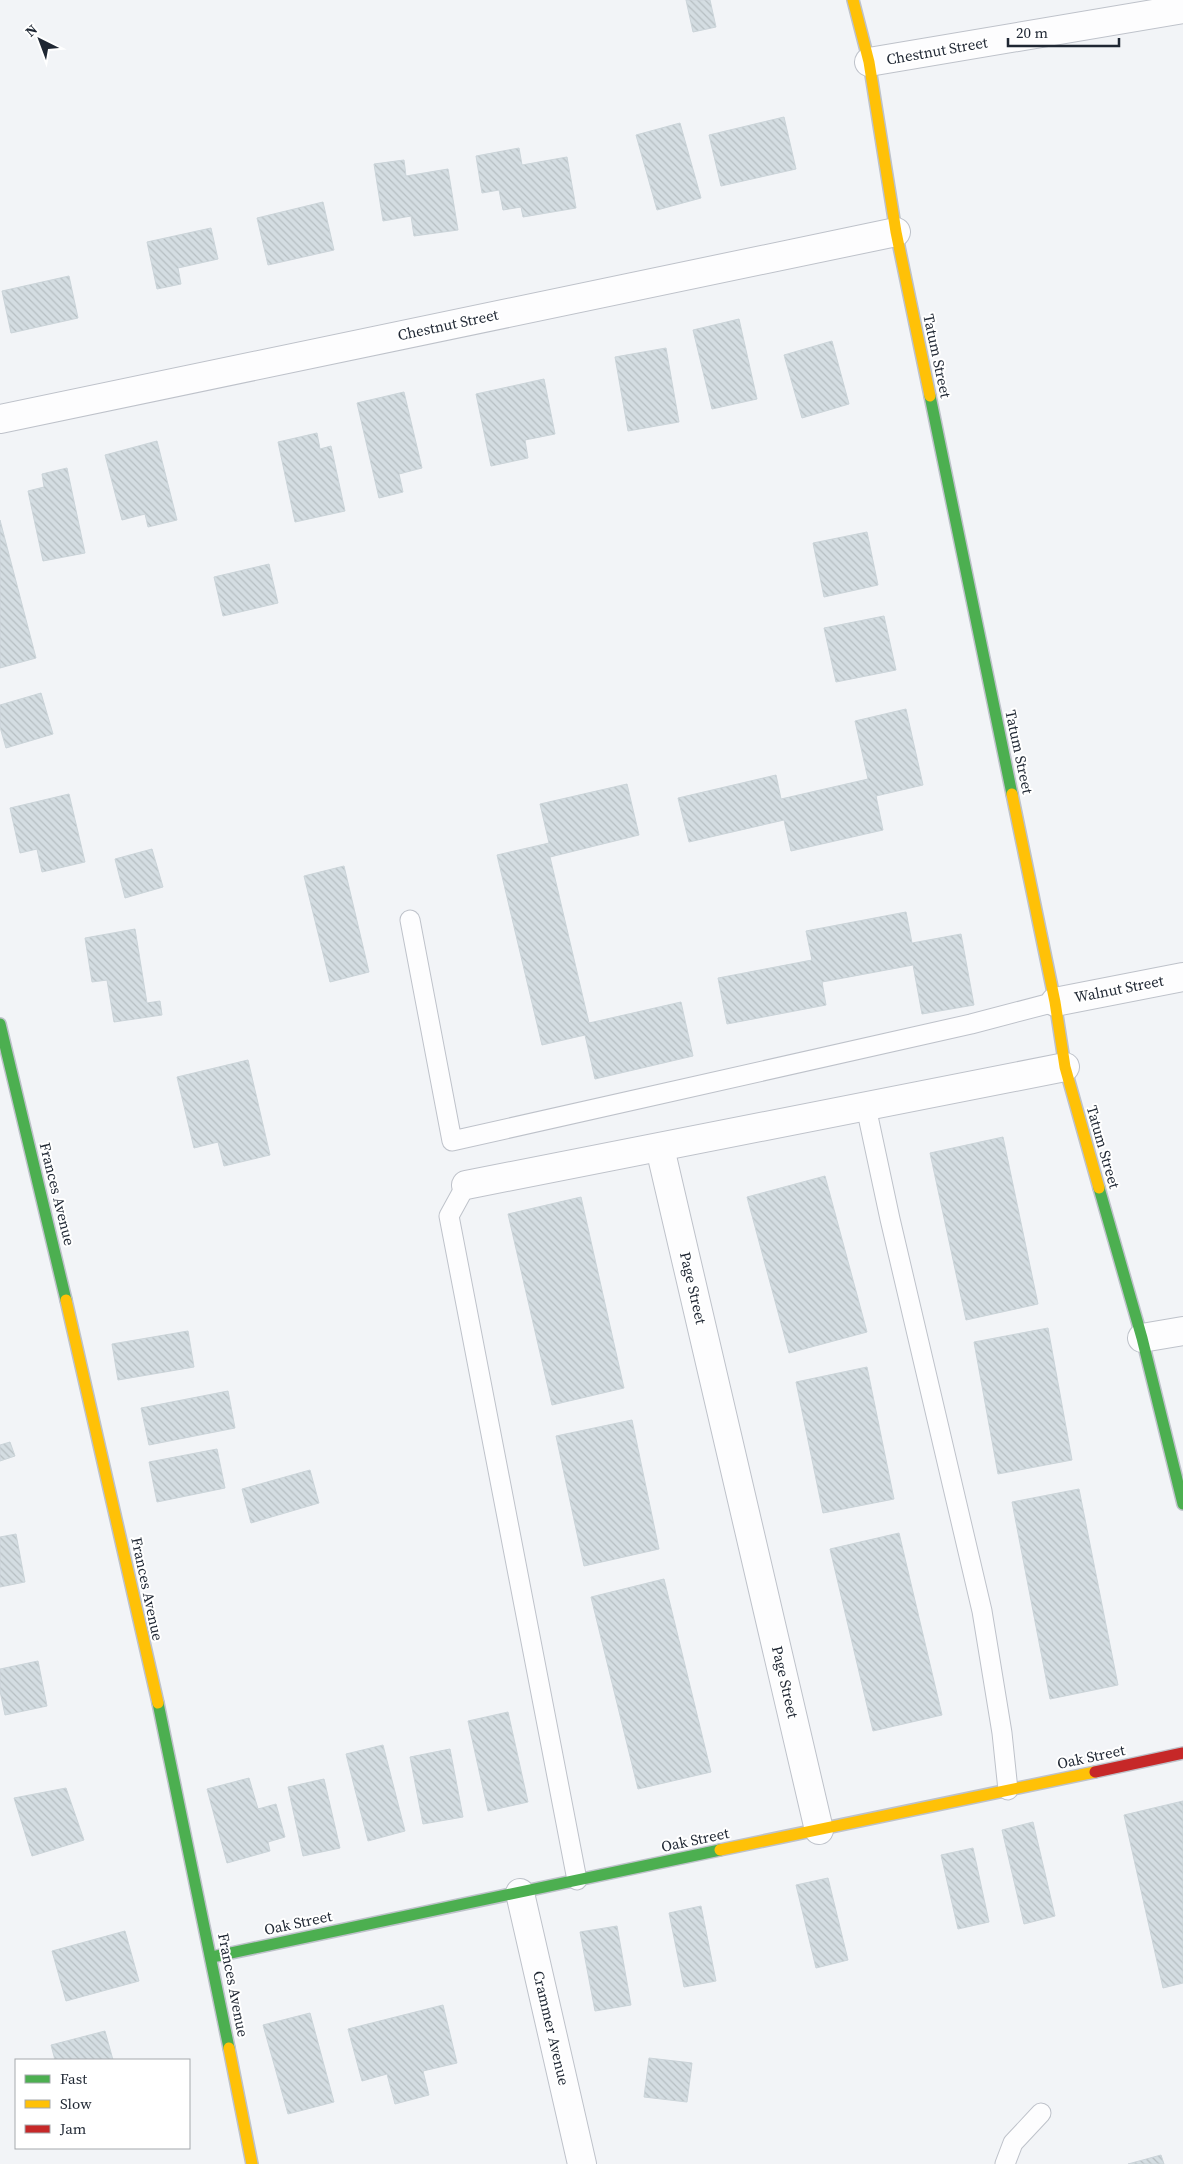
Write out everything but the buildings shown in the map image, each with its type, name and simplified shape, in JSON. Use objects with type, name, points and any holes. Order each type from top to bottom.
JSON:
[{"type":"street","name":"Tatum Street","points":[[853,0],[869,62],[896,232],[1055,1002],[1065,1067],[1142,1338],[1183,1504]]},
{"type":"street","name":"Chestnut Street","points":[[869,62],[1183,9]]},
{"type":"street","name":"Chestnut Street","points":[[0,419],[896,232]]},
{"type":"street","name":"Walnut Street","points":[[1055,1002],[1183,977]]},
{"type":"street","name":"Frances Avenue","points":[[0,1024],[65,1289],[212,1957],[252,2164]]},
{"type":"street","points":[[466,1185],[1065,1067]]},
{"type":"street","name":"Page Street","points":[[660,1148],[819,1830]]},
{"type":"street","points":[[1142,1338],[1183,1331]]},
{"type":"street","name":"Oak Street","points":[[212,1957],[1183,1754]]},
{"type":"street","name":"Crammer Avenue","points":[[520,1892],[582,2164]]},
{"type":"lane","points":[[410,920],[452,1141],[970,1024],[1055,1002]]},
{"type":"lane","points":[[866,1107],[890,1219],[982,1612],[1002,1733],[1008,1790]]},
{"type":"lane","points":[[466,1185],[449,1216],[577,1880]]},
{"type":"lane","points":[[1005,2164],[1013,2142],[1041,2113]]},
{"type":"traffic: fast","points":[[930,396],[1012,794]]},
{"type":"traffic: fast","points":[[0,1024],[66,1300]]},
{"type":"traffic: fast","points":[[1099,1188],[1142,1338],[1183,1504]]},
{"type":"traffic: fast","points":[[158,1703],[229,2048]]},
{"type":"traffic: fast","points":[[212,1957],[720,1850]]},
{"type":"traffic: slow","points":[[853,0],[869,62],[896,232],[930,396]]},
{"type":"traffic: slow","points":[[1012,794],[1055,1002],[1065,1067],[1099,1188]]},
{"type":"traffic: slow","points":[[66,1300],[158,1703]]},
{"type":"traffic: slow","points":[[720,1850],[1095,1772]]},
{"type":"traffic: slow","points":[[229,2048],[252,2164]]},
{"type":"traffic: jam","points":[[1095,1772],[1183,1753]]}]
